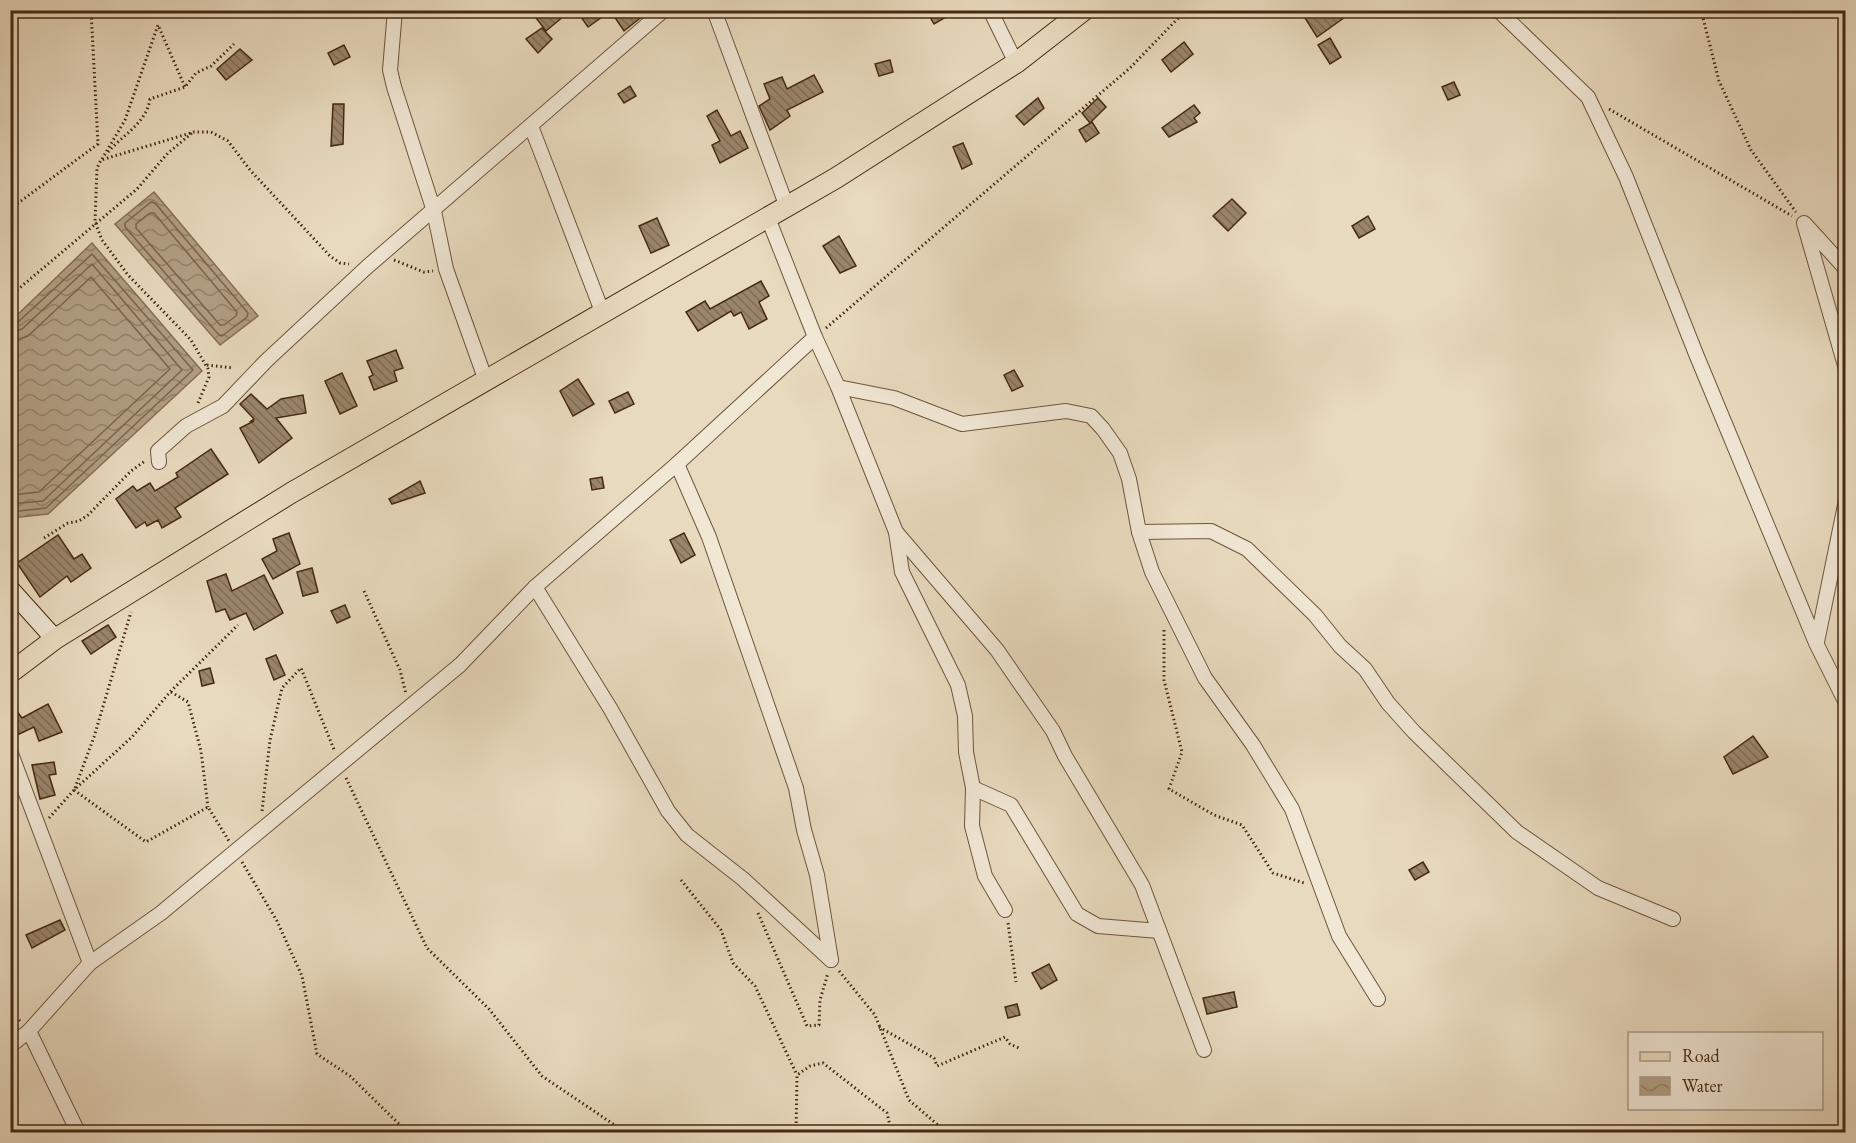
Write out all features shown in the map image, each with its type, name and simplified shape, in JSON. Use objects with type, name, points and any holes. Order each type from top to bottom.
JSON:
[{"type":"main road","points":[[10,673],[55,639],[291,493],[787,207],[1016,63],[1084,10]]},
{"type":"main road","points":[[10,589],[55,639]]},
{"type":"street","points":[[395,10],[390,69],[434,212],[446,269],[486,381]]},
{"type":"street","points":[[158,456],[186,426],[223,406],[266,361],[375,260],[434,212],[664,10]]},
{"type":"street","points":[[714,10],[787,207]]},
{"type":"street","points":[[990,10],[1016,63]]},
{"type":"street","points":[[1498,10],[1588,97],[1654,244],[1696,354],[1816,643],[1845,703]]},
{"type":"street","points":[[531,126],[603,314]]},
{"type":"street","points":[[768,218],[896,532],[902,572],[958,685],[965,716],[966,752],[973,788],[972,826],[985,876],[1005,910]]},
{"type":"street","points":[[1804,223],[1845,269]]},
{"type":"street","points":[[1804,223],[1845,369]]},
{"type":"street","points":[[10,1046],[29,1031],[90,963],[161,913],[460,665],[535,587],[677,464],[815,337]]},
{"type":"street","points":[[838,387],[894,398],[962,424],[1066,411],[1091,416],[1103,429],[1120,453],[1129,478],[1138,532],[1152,572],[1205,678],[1253,745],[1292,809],[1339,936],[1378,999]]},
{"type":"street","points":[[677,464],[710,537],[796,788],[804,830],[817,875],[831,960]]},
{"type":"street","points":[[1816,643],[1845,500]]},
{"type":"street","points":[[1138,532],[1211,531],[1247,549],[1315,615],[1340,646],[1365,669],[1414,732],[1517,832],[1599,888],[1673,919]]},
{"type":"street","points":[[896,532],[997,650],[1053,731],[1065,756],[1142,885],[1204,1050]]},
{"type":"street","points":[[535,587],[610,708],[653,787],[687,835],[743,879],[831,960]]},
{"type":"street","points":[[10,751],[40,825],[90,963]]},
{"type":"street","points":[[973,788],[1011,805],[1077,914],[1098,926],[1159,931]]},
{"type":"street","points":[[29,1031],[78,1132]]},
{"type":"path","points":[[10,209],[98,144],[91,10]]},
{"type":"path","points":[[815,337],[1130,68],[1186,10]]},
{"type":"path","points":[[1701,10],[1719,81],[1751,150],[1804,223]]},
{"type":"path","points":[[185,87],[158,25],[125,120],[97,168],[95,222],[102,240],[128,275],[191,340],[207,365],[209,377],[186,426]]},
{"type":"path","points":[[101,160],[121,136],[143,118],[150,99],[185,87],[196,74],[211,66],[234,44]]},
{"type":"path","points":[[1588,97],[1804,223]]},
{"type":"path","points":[[101,160],[194,132],[210,132],[228,141],[257,178],[330,256],[340,263],[357,265],[375,260],[393,260],[424,272],[446,269]]},
{"type":"path","points":[[10,296],[95,222],[137,189],[168,153],[194,132]]},
{"type":"path","points":[[207,365],[233,368]]},
{"type":"path","points":[[44,538],[68,522],[79,521],[88,515],[131,471],[158,456]]},
{"type":"path","points":[[74,790],[100,716],[138,586]]},
{"type":"path","points":[[364,591],[400,670],[410,707]]},
{"type":"path","points":[[40,825],[132,737],[170,692],[238,625]]},
{"type":"path","points":[[1164,627],[1164,680],[1182,752],[1169,789],[1214,815],[1242,825],[1273,873],[1322,890]]},
{"type":"path","points":[[259,833],[270,740],[282,688],[301,668],[340,766],[427,948],[489,1009],[542,1076],[625,1132]]},
{"type":"path","points":[[170,692],[188,702],[201,751],[208,807],[277,921],[302,976],[317,1054],[350,1076],[400,1125],[412,1132]]},
{"type":"path","points":[[74,790],[146,842],[208,807]]},
{"type":"path","points":[[681,880],[721,930],[733,963],[755,986],[797,1075],[796,1132]]},
{"type":"path","points":[[756,910],[807,1026],[819,1024],[820,1000],[831,960]]},
{"type":"path","points":[[1005,910],[1016,982]]},
{"type":"path","points":[[831,960],[875,1015],[909,1100],[946,1132]]},
{"type":"path","points":[[878,1026],[934,1058],[937,1066],[1005,1036],[1010,1044],[1021,1049]]},
{"type":"path","points":[[797,1075],[810,1066],[823,1063],[887,1113],[891,1130],[882,1132]]},
{"type":"water","points":[[154,192],[258,316],[220,345],[115,224]]},
{"type":"water","points":[[92,243],[202,371],[48,514],[11,518],[11,321]]},
{"type":"building","points":[[530,10],[571,10],[546,31]]},
{"type":"building","points":[[576,10],[612,10],[588,27]]},
{"type":"building","points":[[926,10],[958,10],[934,24]]},
{"type":"building","points":[[1316,10],[1355,10],[1317,37],[1305,18]]},
{"type":"building","points":[[649,11],[624,31],[614,16]]},
{"type":"building","points":[[542,28],[552,39],[538,53],[526,39]]},
{"type":"building","points":[[1330,38],[1341,57],[1330,64],[1318,45]]},
{"type":"building","points":[[1184,42],[1193,54],[1171,72],[1162,60]]},
{"type":"building","points":[[344,45],[350,57],[334,65],[328,53]]},
{"type":"building","points":[[240,49],[252,60],[226,80],[217,69]]},
{"type":"building","points":[[890,60],[893,72],[879,76],[875,64]]},
{"type":"building","points":[[814,75],[823,92],[787,110],[790,116],[770,130],[759,106],[770,99],[764,84],[782,77],[787,89]]},
{"type":"building","points":[[1454,82],[1460,95],[1448,100],[1442,87]]},
{"type":"building","points":[[630,86],[636,96],[624,103],[618,94]]},
{"type":"building","points":[[1038,98],[1044,108],[1024,125],[1016,116]]},
{"type":"building","points":[[1098,98],[1106,107],[1090,123],[1082,113]]},
{"type":"building","points":[[333,104],[344,104],[343,144],[331,146]]},
{"type":"building","points":[[1194,105],[1200,113],[1194,118],[1197,122],[1169,137],[1162,128]]},
{"type":"building","points":[[717,110],[731,136],[740,131],[748,148],[720,163],[712,145],[720,141],[707,116]]},
{"type":"building","points":[[1092,122],[1099,133],[1086,142],[1079,130]]},
{"type":"building","points":[[963,143],[972,164],[962,169],[953,147]]},
{"type":"building","points":[[1232,199],[1246,213],[1228,231],[1213,216]]},
{"type":"building","points":[[1368,216],[1375,229],[1359,238],[1352,226]]},
{"type":"building","points":[[657,218],[669,245],[651,253],[639,226]]},
{"type":"building","points":[[839,236],[856,266],[840,273],[823,246]]},
{"type":"building","points":[[761,281],[769,296],[759,302],[767,319],[749,329],[741,312],[734,316],[731,311],[698,331],[686,312],[705,301],[710,309]]},
{"type":"building","points":[[396,350],[403,368],[394,371],[397,381],[374,390],[369,377],[373,375],[367,361]]},
{"type":"building","points":[[1014,370],[1023,386],[1012,391],[1004,375]]},
{"type":"building","points":[[342,373],[357,406],[340,414],[325,381]]},
{"type":"building","points":[[578,379],[594,404],[573,416],[560,391]]},
{"type":"building","points":[[628,392],[634,404],[615,413],[609,401]]},
{"type":"building","points":[[251,394],[267,409],[281,399],[303,395],[306,413],[276,418],[292,438],[259,463],[240,428],[254,421],[251,421],[254,419],[240,404]]},
{"type":"building","points":[[211,449],[228,474],[175,508],[181,517],[162,528],[158,520],[147,526],[145,522],[136,528],[116,499],[133,486],[137,491],[150,483],[155,491],[178,477],[176,473]]},
{"type":"building","points":[[602,477],[604,488],[592,490],[590,479]]},
{"type":"building","points":[[420,481],[425,493],[392,504],[389,499]]},
{"type":"building","points":[[289,533],[300,564],[273,579],[262,559],[277,551],[273,539]]},
{"type":"building","points":[[684,533],[695,555],[681,563],[670,540]]},
{"type":"building","points":[[58,535],[74,559],[82,554],[91,568],[71,582],[67,576],[40,597],[17,563]]},
{"type":"building","points":[[312,568],[318,592],[303,596],[297,572]]},
{"type":"building","points":[[226,574],[232,591],[264,575],[283,613],[254,630],[246,613],[230,620],[225,609],[216,612],[207,581]]},
{"type":"building","points":[[345,605],[350,617],[337,623],[331,611]]},
{"type":"building","points":[[108,625],[116,637],[91,654],[82,641]]},
{"type":"building","points":[[276,655],[285,675],[274,680],[266,659]]},
{"type":"building","points":[[210,668],[214,683],[202,686],[199,671]]},
{"type":"building","points":[[10,702],[22,718],[48,704],[62,732],[39,741],[34,727],[17,735],[10,723]]},
{"type":"building","points":[[1753,736],[1768,757],[1733,774],[1724,757]]},
{"type":"building","points":[[54,762],[56,774],[49,775],[55,795],[40,799],[32,765]]},
{"type":"building","points":[[1423,862],[1429,872],[1415,880],[1409,870]]},
{"type":"building","points":[[60,920],[65,930],[32,948],[26,935]]},
{"type":"building","points":[[1049,964],[1057,980],[1041,989],[1032,973]]},
{"type":"building","points":[[1234,992],[1237,1007],[1207,1014],[1203,998]]},
{"type":"building","points":[[1017,1004],[1020,1015],[1008,1018],[1005,1007]]}]
